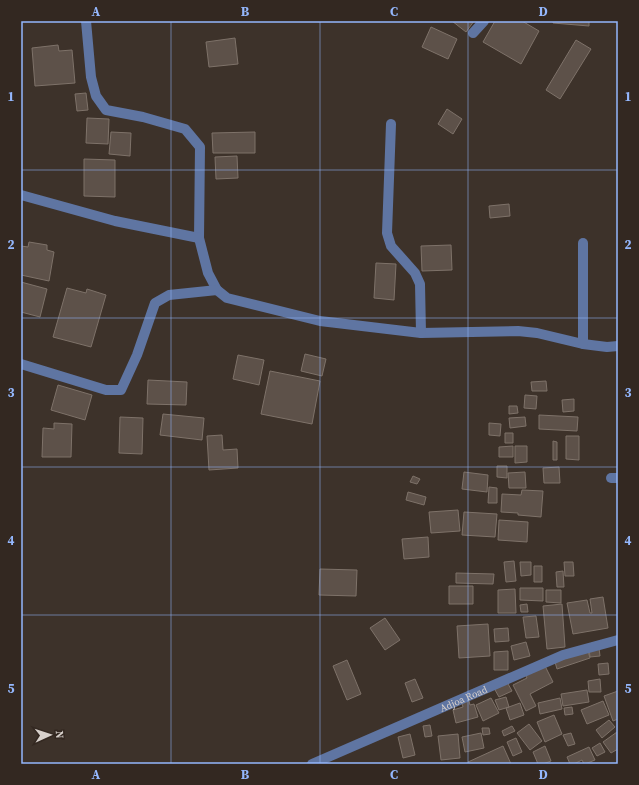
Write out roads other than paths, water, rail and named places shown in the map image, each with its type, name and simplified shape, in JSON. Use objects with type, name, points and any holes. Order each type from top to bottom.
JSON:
[{"type":"street","points":[[86,21],[91,78],[96,96],[106,110],[143,117],[185,129],[200,148],[199,238],[208,274],[217,290],[227,298],[320,321],[421,333],[518,331],[537,333],[583,344],[607,347],[618,346]]},
{"type":"street","points":[[473,33],[484,21]]},
{"type":"street","points":[[391,124],[387,233],[391,246],[415,273],[420,284],[421,333]]},
{"type":"street","points":[[21,195],[115,221],[199,238]]},
{"type":"street","points":[[583,344],[584,242]]},
{"type":"street","points":[[21,364],[106,390],[121,390],[137,355],[154,303],[170,295],[217,290]]},
{"type":"street","name":"Adjoa Road","points":[[312,764],[563,656],[618,640]]}]
